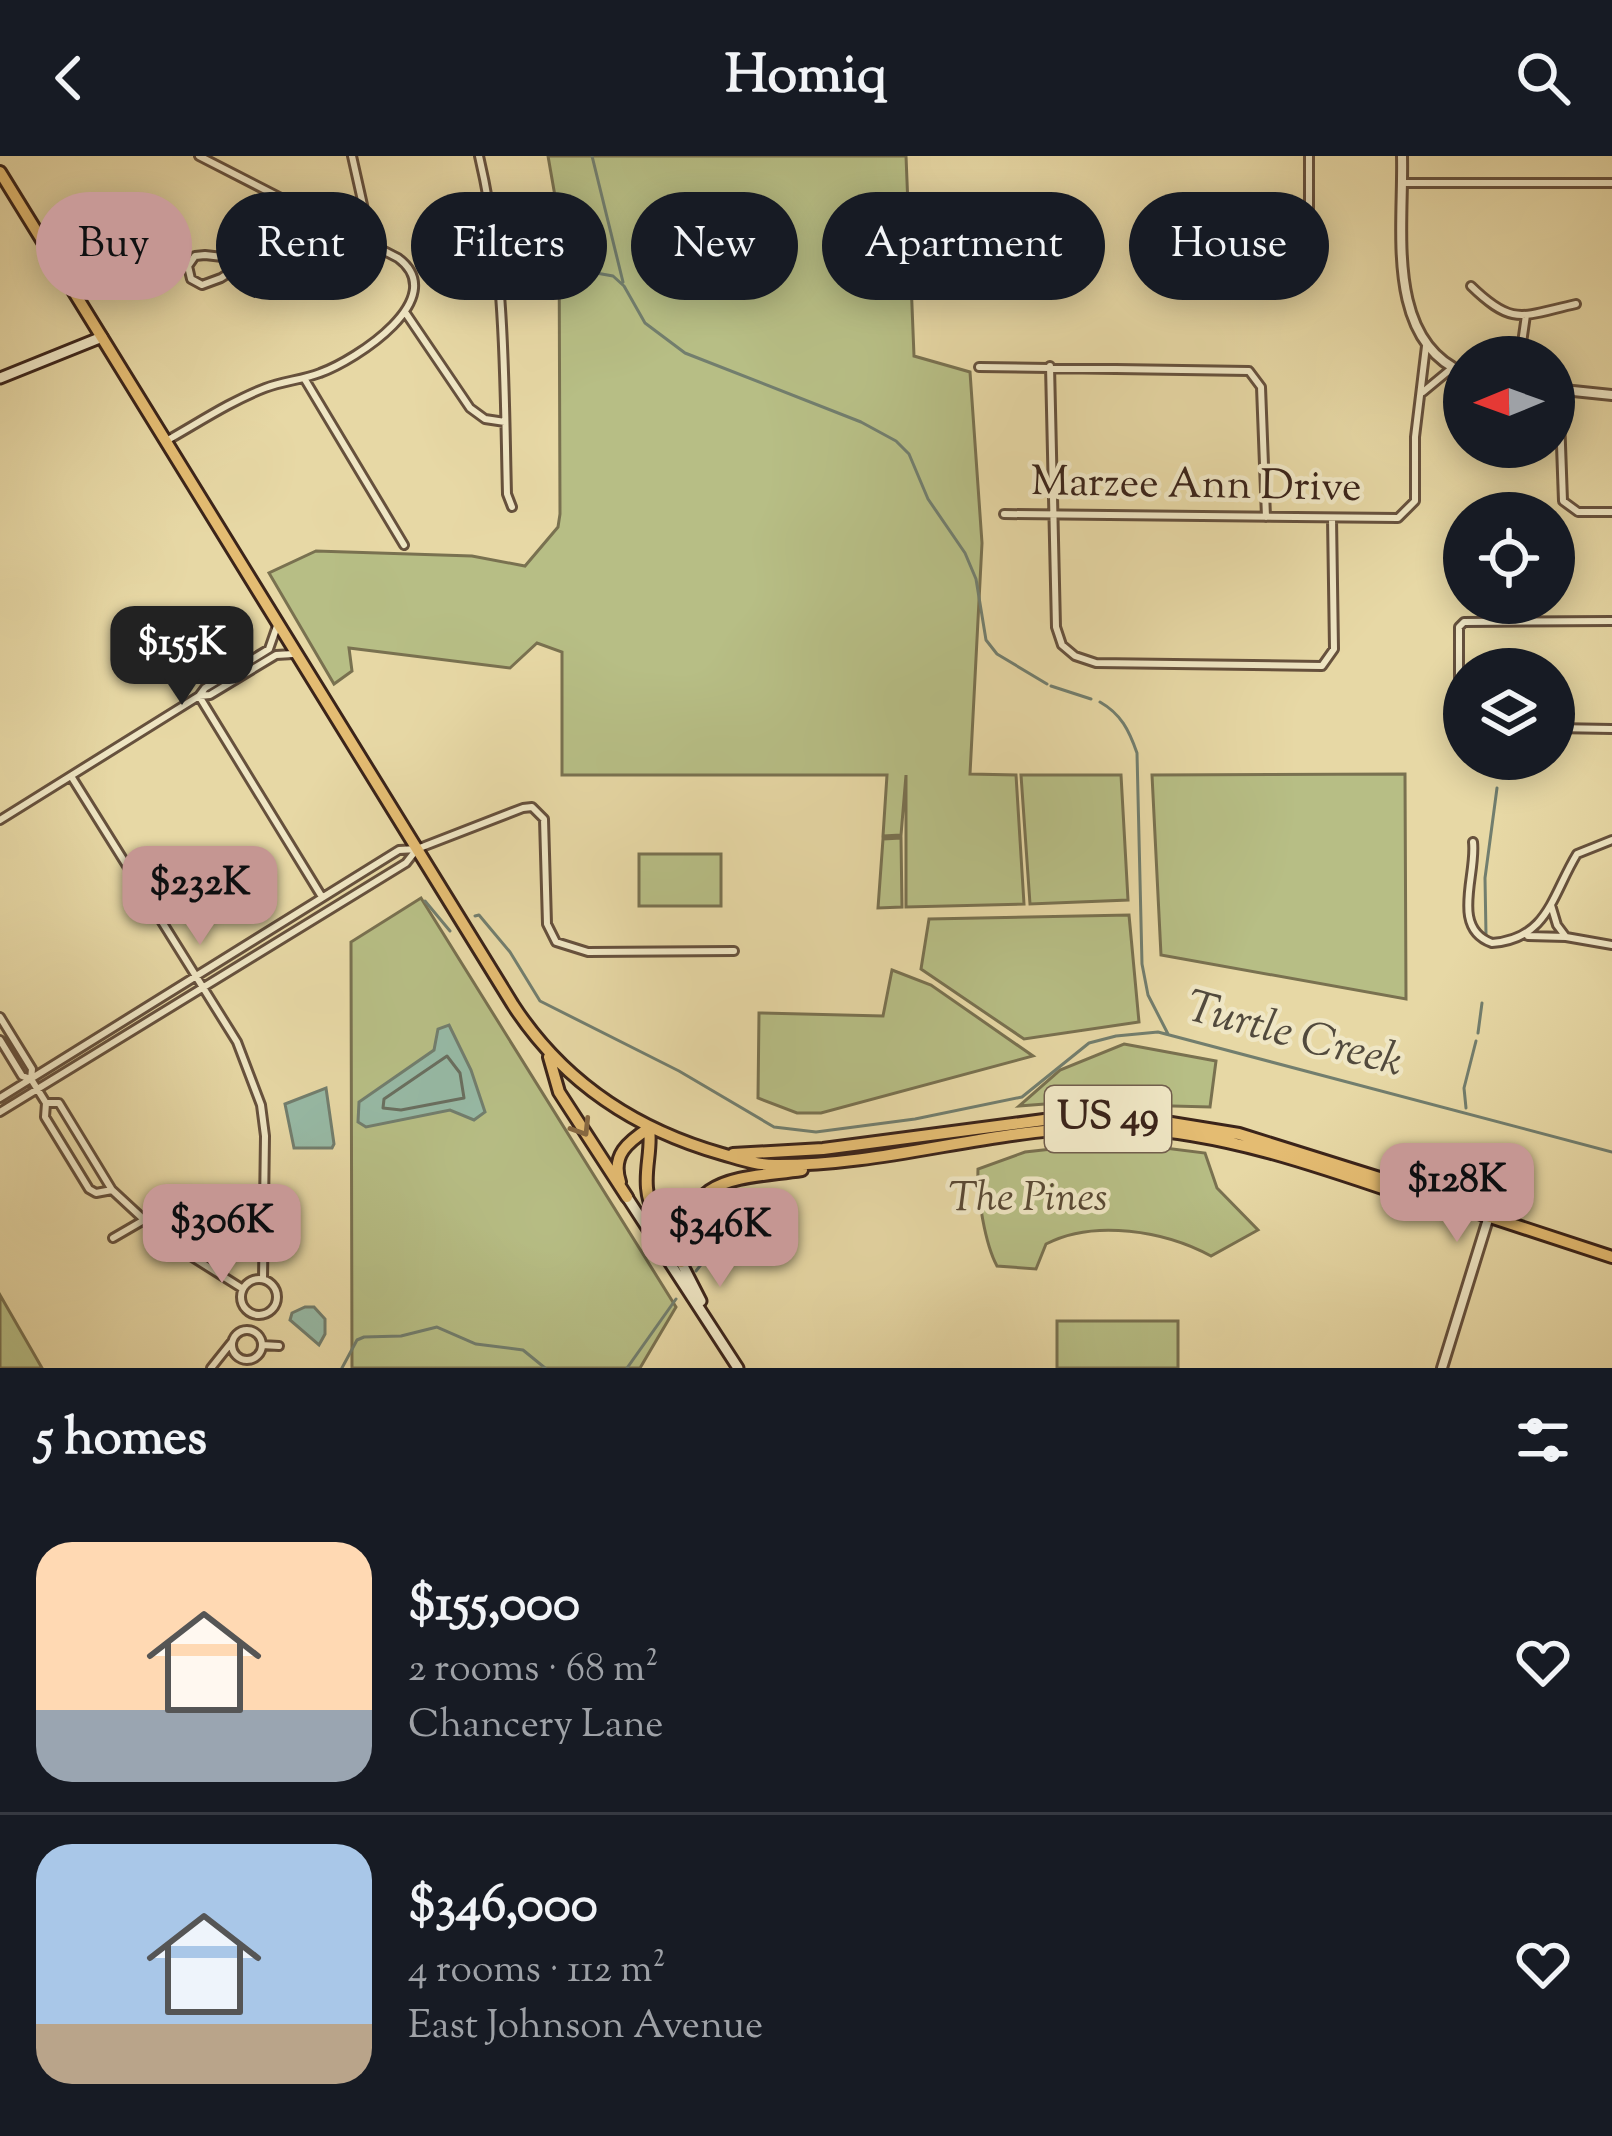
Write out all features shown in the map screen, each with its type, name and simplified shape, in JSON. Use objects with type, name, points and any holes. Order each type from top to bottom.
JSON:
[{"type":"highway","name":"US 49","points":[[0,172],[519,1016],[548,1054],[596,1096],[649,1128],[771,1165],[835,1161],[1063,1128],[1154,1130],[1253,1148],[1453,1212],[1484,1215]]},
{"type":"highway","points":[[548,1054],[559,1092],[627,1197]]},
{"type":"highway","name":"US 49","points":[[725,1154],[823,1149],[1045,1120],[1160,1121],[1239,1134],[1612,1257]]},
{"type":"highway","points":[[627,1197],[617,1176],[617,1159],[649,1128]]},
{"type":"highway","points":[[649,1128],[647,1187],[656,1217],[681,1262]]},
{"type":"highway","points":[[681,1262],[688,1214],[715,1187],[835,1161]]},
{"type":"main road","points":[[0,378],[102,337]]},
{"type":"main road","points":[[627,1197],[738,1368]]},
{"type":"main road","points":[[681,1262],[719,1338]]},
{"type":"street","points":[[199,156],[270,192]]},
{"type":"street","points":[[352,156],[360,192]]},
{"type":"street","points":[[479,156],[488,192]]},
{"type":"street","points":[[1310,156],[1310,192]]},
{"type":"street","points":[[1402,156],[1406,293],[1426,346],[1443,360]]},
{"type":"street","points":[[1402,183],[1612,183]]},
{"type":"street","points":[[166,441],[265,388],[342,362],[405,313],[416,280],[407,265],[387,254]]},
{"type":"street","points":[[200,255],[249,260],[202,285],[187,270],[191,259],[200,255]]},
{"type":"street","points":[[1471,286],[1494,309],[1526,315],[1576,304]]},
{"type":"street","points":[[501,300],[506,494],[512,507]]},
{"type":"street","points":[[405,313],[470,408],[485,419],[505,422]]},
{"type":"street","points":[[1523,336],[1526,315]]},
{"type":"street","name":"Marzee Ann Drive","points":[[1004,514],[1396,519],[1412,507],[1426,346]]},
{"type":"street","points":[[1050,366],[1056,627],[1060,641],[1075,656],[1107,664],[1320,667],[1334,649],[1332,518]]},
{"type":"street","points":[[979,367],[1242,369],[1253,374],[1261,386],[1266,517]]},
{"type":"street","points":[[1421,394],[1443,376]]},
{"type":"street","points":[[304,378],[404,544]]},
{"type":"street","points":[[1575,391],[1612,395]]},
{"type":"street","points":[[1561,468],[1563,501],[1578,512],[1612,512]]},
{"type":"street","points":[[1461,648],[1464,622],[1612,621]]},
{"type":"street","points":[[0,820],[268,649],[277,622]]},
{"type":"street","points":[[200,696],[211,695],[281,653],[296,654]]},
{"type":"street","points":[[200,696],[322,898]]},
{"type":"street","points":[[1575,728],[1612,729]]},
{"type":"street","points":[[71,776],[237,1042],[261,1105],[266,1182],[263,1279]]},
{"type":"street","points":[[0,1098],[399,850],[417,849],[532,807],[544,819],[547,923],[556,942],[588,952],[734,951]]},
{"type":"street","points":[[1526,936],[1551,905],[1577,854],[1612,840]]},
{"type":"street","points":[[1473,842],[1474,868],[1466,904],[1476,934],[1492,943],[1526,936],[1612,945]]},
{"type":"street","points":[[0,1112],[406,863],[417,849]]},
{"type":"street","points":[[1551,905],[1556,925],[1566,937]]},
{"type":"street","points":[[0,1017],[32,1069],[31,1079],[46,1103],[45,1117],[88,1189],[96,1193],[112,1190]]},
{"type":"street","points":[[0,1040],[22,1076],[31,1079]]},
{"type":"street","points":[[46,1103],[59,1102],[112,1190],[167,1240],[243,1289]]},
{"type":"street","points":[[1442,1368],[1484,1215]]},
{"type":"street","points":[[113,1238],[144,1220]]},
{"type":"street","points":[[263,1279],[276,1290],[277,1301],[270,1311],[254,1314],[243,1303],[243,1289],[252,1280],[263,1279]]},
{"type":"street","points":[[251,1330],[254,1314]]},
{"type":"street","points":[[211,1368],[237,1334],[251,1330]]},
{"type":"street","points":[[251,1330],[262,1345]]},
{"type":"street","points":[[233,1342],[236,1354]]},
{"type":"street","points":[[262,1345],[279,1346]]},
{"type":"street","points":[[220,1354],[252,1359],[262,1345]]},
{"type":"green space","points":[[548,156],[906,156],[907,192],[822,192],[822,300],[912,300],[914,356],[970,372],[982,543],[970,774],[1016,775],[1024,904],[906,907],[906,775],[901,835],[883,836],[887,775],[562,775],[562,652],[537,643],[510,668],[349,648],[352,671],[334,684],[269,573],[316,551],[472,556],[525,566],[558,527],[559,300],[607,300],[607,192],[554,192]]},
{"type":"green space","points":[[1405,774],[1406,999],[1161,955],[1152,775]]},
{"type":"green space","points":[[1021,775],[1121,775],[1128,900],[1030,904]]},
{"type":"green space","points":[[901,838],[902,907],[878,908],[883,839]]},
{"type":"green space","points":[[639,854],[721,854],[721,906],[639,906]]},
{"type":"green space","points":[[421,898],[676,1307],[640,1368],[352,1368],[351,942]]},
{"type":"green space","points":[[1129,915],[1139,1022],[1024,1039],[921,969],[929,919]]},
{"type":"green space","points":[[892,970],[931,985],[1033,1056],[821,1113],[797,1113],[758,1098],[759,1013],[883,1016]]},
{"type":"green space","points":[[1124,1044],[1216,1061],[1210,1107],[1019,1106],[1060,1070]]},
{"type":"green space","name":"The Pines","points":[[1141,1145],[1205,1153],[1217,1188],[1258,1230],[1211,1256],[1151,1235],[1086,1232],[1046,1244],[1036,1269],[997,1266],[983,1219],[978,1169],[1025,1152]]},
{"type":"green space","points":[[0,1295],[42,1368],[0,1368]]},
{"type":"green space","points":[[1057,1321],[1178,1321],[1178,1368],[1057,1368]]},
{"type":"water","points":[[449,1025],[485,1112],[474,1120],[450,1110],[366,1127],[358,1122],[359,1102],[434,1050],[438,1029]]},
{"type":"water","points":[[326,1088],[332,1148],[294,1148],[285,1104]]},
{"type":"water","points":[[314,1307],[325,1319],[319,1345],[290,1320],[292,1313]]},
{"type":"waterway","points":[[592,156],[623,282]]},
{"type":"waterway","points":[[607,275],[624,286],[645,323],[685,353],[861,422],[896,441],[909,454],[928,499],[965,553],[976,579],[986,640],[997,654],[1047,684]]},
{"type":"waterway","points":[[1051,686],[1091,699]]},
{"type":"waterway","points":[[1100,702],[1123,723],[1137,753],[1142,964],[1148,995],[1168,1034]]},
{"type":"waterway","points":[[1486,935],[1485,878],[1497,788]]},
{"type":"waterway","name":"Turtle Creek","points":[[425,901],[450,931]]},
{"type":"waterway","name":"Turtle Creek","points":[[475,916],[510,952],[540,1001],[679,1071],[774,1127],[816,1132],[915,1119],[1022,1097],[1089,1043],[1158,1032],[1612,1152]]},
{"type":"waterway","points":[[1478,1033],[1482,1003]]},
{"type":"waterway","points":[[1466,1108],[1464,1088],[1476,1041]]},
{"type":"waterway","points":[[696,1271],[752,1192]]},
{"type":"waterway","points":[[627,1368],[676,1299]]},
{"type":"waterway","points":[[342,1368],[357,1340],[437,1327],[476,1344],[523,1350],[545,1368]]}]
